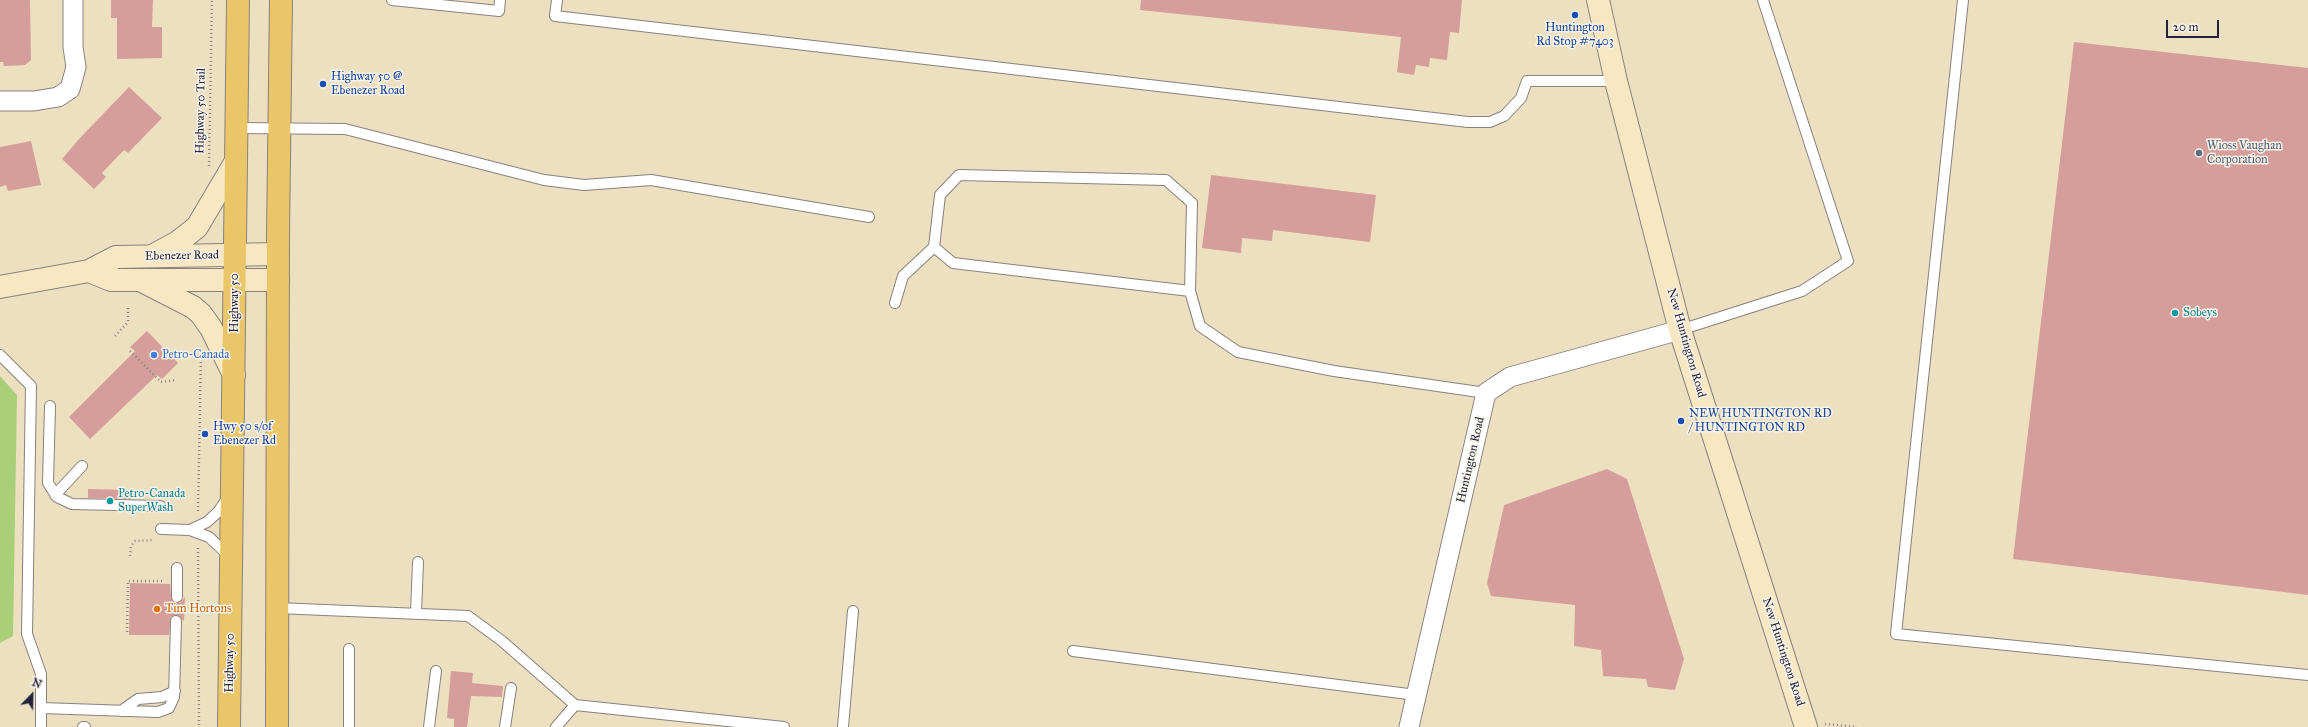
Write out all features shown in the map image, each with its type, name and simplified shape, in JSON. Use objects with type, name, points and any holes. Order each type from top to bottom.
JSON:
[{"type":"main road","name":"Highway 50","points":[[229,727],[238,0]]},
{"type":"main road","points":[[277,727],[278,254],[281,0]]},
{"type":"main road","name":"New Huntington Road","points":[[1598,0],[1616,81],[1680,330],[1805,724]]},
{"type":"main road","points":[[150,257],[178,242],[197,227],[236,161]]},
{"type":"main road","name":"Ebenezer Road","points":[[0,287],[89,271],[116,257],[278,254]]},
{"type":"main road","name":"Ebenezer Road","points":[[89,271],[111,280],[278,280]]},
{"type":"main road","points":[[140,280],[188,304],[201,314],[211,328],[234,375]]},
{"type":"street","points":[[0,101],[34,101],[58,97],[70,89],[76,66],[73,46],[73,0]]},
{"type":"street","points":[[1486,392],[1510,377],[1680,330]]},
{"type":"street","name":"Huntington Road","points":[[1409,727],[1486,392]]},
{"type":"lane","points":[[392,0],[499,11],[500,0]]},
{"type":"lane","points":[[557,0],[555,16],[1468,122],[1490,122],[1504,116],[1521,98],[1527,81],[1616,81]]},
{"type":"lane","points":[[1680,330],[1802,291],[1848,261],[1763,0]]},
{"type":"lane","points":[[1963,0],[1896,634],[2308,675]]},
{"type":"lane","points":[[236,128],[345,129],[544,180],[584,185],[650,180],[869,217]]},
{"type":"lane","points":[[895,303],[903,276],[934,247],[940,195],[959,175],[1166,180],[1192,203],[1190,291],[1200,326],[1238,352],[1334,372],[1486,392]]},
{"type":"lane","points":[[934,247],[953,263],[1190,291]]},
{"type":"lane","points":[[0,355],[31,386],[27,634],[41,674],[41,727]]},
{"type":"lane","points":[[50,406],[48,479],[55,495],[64,502],[72,504],[160,506]]},
{"type":"lane","points":[[55,495],[82,466]]},
{"type":"lane","points":[[190,530],[207,522],[218,512],[232,486]]},
{"type":"lane","points":[[161,529],[190,530],[209,537],[222,547],[232,559]]},
{"type":"lane","points":[[416,613],[418,562]]},
{"type":"lane","points":[[177,568],[178,597]]},
{"type":"lane","points":[[278,608],[468,616],[502,641],[575,705],[784,727]]},
{"type":"lane","points":[[843,727],[853,611]]},
{"type":"lane","points":[[42,708],[164,711],[172,703],[175,691],[176,621]]},
{"type":"lane","points":[[349,649],[349,727]]},
{"type":"lane","points":[[1073,651],[1416,695]]},
{"type":"lane","points":[[429,727],[436,671]]},
{"type":"lane","points":[[505,727],[511,688]]},
{"type":"lane","points":[[121,711],[138,699],[162,697],[175,691]]},
{"type":"lane","points":[[556,727],[575,705]]},
{"type":"path","name":"Highway 50 Trail","points":[[209,169],[212,0]]},
{"type":"path","points":[[115,336],[128,322],[128,305]]},
{"type":"path","points":[[130,350],[160,382],[176,380]]},
{"type":"path","points":[[127,632],[128,581],[170,581]]},
{"type":"path","points":[[1805,724],[1857,727]]},
{"type":"green space","points":[[0,376],[17,395],[13,636],[0,643]]},
{"type":"building","points":[[0,0],[30,0],[31,60],[25,65],[4,66],[3,62],[0,62]]},
{"type":"building","points":[[111,0],[153,0],[152,27],[162,27],[162,58],[117,59],[117,18],[111,18]]},
{"type":"building","points":[[1141,0],[1462,0],[1459,33],[1450,32],[1447,60],[1430,58],[1429,67],[1416,65],[1414,75],[1397,72],[1401,37],[1140,10]]},
{"type":"building","name":"Sobeys","points":[[2074,42],[2308,68],[2308,595],[2013,559]]},
{"type":"building","points":[[129,87],[162,118],[128,153],[124,150],[102,173],[106,177],[94,189],[62,159]]},
{"type":"building","points":[[31,141],[41,185],[8,191],[6,185],[0,187],[0,147]]},
{"type":"building","points":[[1211,175],[1376,195],[1370,242],[1273,230],[1272,241],[1242,238],[1241,253],[1202,248]]},
{"type":"building","points":[[147,331],[178,363],[162,379],[157,375],[90,439],[69,417],[135,351],[130,347]]},
{"type":"building","points":[[1607,469],[1627,479],[1684,659],[1675,690],[1648,687],[1646,679],[1603,676],[1601,650],[1574,646],[1575,605],[1491,596],[1487,583],[1504,505]]},
{"type":"building","points":[[88,489],[131,490],[131,499],[88,498]]},
{"type":"building","name":"Tim Hortons","points":[[130,583],[170,584],[173,602],[180,603],[185,597],[184,621],[177,615],[171,617],[169,635],[129,635]]},
{"type":"building","points":[[451,671],[473,673],[472,683],[503,686],[502,697],[471,696],[467,727],[454,727],[454,719],[447,718]]},
{"type":"place","name":"Huntington Rd Stop #7403","points":[[1575,15]]},
{"type":"place","name":"Highway 50 @ Ebenezer Road","points":[[323,84]]},
{"type":"place","name":"Wioss Vaughan Corporation","points":[[2199,153]]},
{"type":"place","name":"Sobeys","points":[[2175,313]]},
{"type":"place","name":"Petro-Canada","points":[[154,355]]},
{"type":"place","name":"NEW HUNTINGTON RD / HUNTINGTON RD","points":[[1681,421]]},
{"type":"place","name":"Hwy 50 s/of Ebenezer Rd","points":[[205,434]]},
{"type":"place","name":"Petro-Canada SuperWash","points":[[110,501]]},
{"type":"place","name":"Tim Hortons","points":[[157,609]]}]
